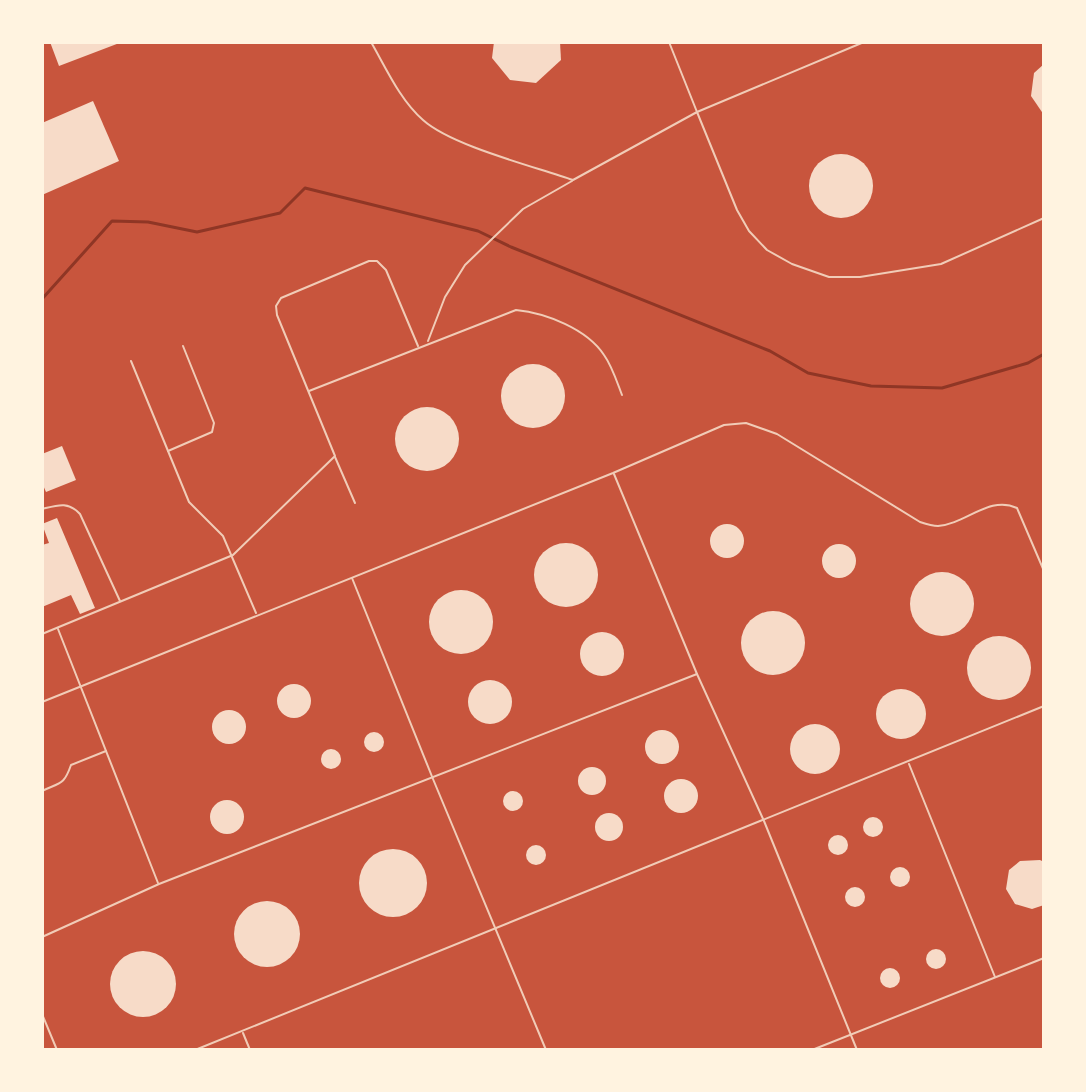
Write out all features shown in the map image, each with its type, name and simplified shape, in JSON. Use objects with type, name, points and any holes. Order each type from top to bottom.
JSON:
[{"type":"lane","points":[[371,42],[400,91],[422,120],[451,138],[573,180]]},
{"type":"lane","points":[[669,42],[737,210],[749,231],[767,250],[792,264],[829,277],[860,277],[941,264],[1044,218]]},
{"type":"lane","points":[[427,343],[445,297],[465,265],[523,209],[697,112],[864,42]]},
{"type":"lane","points":[[355,503],[276,310],[281,298],[369,261],[377,261],[386,270],[418,346]]},
{"type":"lane","points":[[308,391],[516,310],[534,312],[588,336],[605,355],[622,395]]},
{"type":"lane","points":[[167,452],[212,432],[214,423],[183,346]]},
{"type":"lane","points":[[131,361],[189,502],[216,527],[233,555],[257,614]]},
{"type":"lane","points":[[42,702],[613,473],[724,425],[746,423],[777,434],[920,522],[936,526],[953,523],[989,506],[1008,504],[1017,508],[1044,571]]},
{"type":"lane","points":[[42,634],[233,555],[335,456]]},
{"type":"lane","points":[[613,473],[697,674],[764,821],[857,1050]]},
{"type":"lane","points":[[42,508],[69,505],[80,514],[120,601]]},
{"type":"lane","points":[[352,577],[546,1050]]},
{"type":"lane","points":[[57,628],[159,884]]},
{"type":"lane","points":[[42,937],[159,884],[697,674]]},
{"type":"lane","points":[[195,1050],[1044,706]]},
{"type":"lane","points":[[42,791],[64,781],[71,765],[107,751]]},
{"type":"lane","points":[[908,762],[995,978]]},
{"type":"lane","points":[[812,1050],[1044,958]]},
{"type":"lane","points":[[42,1014],[57,1050]]},
{"type":"lane","points":[[242,1032],[250,1050]]},
{"type":"building","points":[[50,42],[122,42],[59,66]]},
{"type":"building","points":[[494,42],[560,42],[561,60],[536,83],[510,80],[492,58]]},
{"type":"building","points":[[1044,64],[1044,115],[1031,96],[1034,73]]},
{"type":"building","points":[[93,101],[119,161],[42,195],[42,123]]},
{"type":"building","points":[[835,154],[847,154],[864,163],[871,174],[871,198],[864,209],[847,218],[835,218],[823,213],[814,204],[809,192],[809,180],[814,168],[823,159]]},
{"type":"building","points":[[527,364],[539,364],[556,373],[563,384],[563,408],[556,419],[539,428],[527,428],[515,423],[506,414],[501,402],[501,390],[506,378],[515,369]]},
{"type":"building","points":[[421,407],[433,407],[450,416],[457,427],[457,451],[450,462],[433,471],[421,471],[409,466],[400,457],[395,445],[395,433],[400,421],[409,412]]},
{"type":"building","points":[[62,446],[76,480],[46,492],[42,483],[42,454]]},
{"type":"building","points":[[57,518],[95,608],[80,614],[71,595],[42,607],[42,545],[49,543],[42,524]]},
{"type":"building","points":[[727,524],[739,529],[744,541],[739,553],[727,558],[715,553],[710,541],[715,529]]},
{"type":"building","points":[[560,543],[572,543],[589,552],[596,563],[596,587],[589,598],[572,607],[560,607],[548,602],[539,593],[534,581],[534,569],[539,557],[548,548]]},
{"type":"building","points":[[839,544],[851,549],[856,561],[851,573],[839,578],[827,573],[822,561],[827,549]]},
{"type":"building","points":[[936,572],[948,572],[965,581],[972,592],[972,616],[965,627],[948,636],[936,636],[924,631],[915,622],[910,610],[910,598],[915,586],[924,577]]},
{"type":"building","points":[[455,590],[467,590],[484,599],[491,610],[491,634],[484,645],[467,654],[455,654],[443,649],[434,640],[429,628],[429,616],[434,604],[443,595]]},
{"type":"building","points":[[767,611],[779,611],[796,620],[803,631],[803,655],[796,666],[779,675],[767,675],[755,670],[746,661],[741,649],[741,637],[746,625],[755,616]]},
{"type":"building","points":[[602,632],[617,639],[624,654],[617,669],[602,676],[587,669],[580,654],[587,639]]},
{"type":"building","points":[[993,636],[1005,636],[1022,645],[1029,656],[1029,680],[1022,691],[1005,700],[993,700],[981,695],[972,686],[967,674],[967,662],[972,650],[981,641]]},
{"type":"building","points":[[490,680],[505,687],[512,702],[505,717],[490,724],[475,717],[468,702],[475,687]]},
{"type":"building","points":[[294,684],[306,689],[311,701],[306,713],[294,718],[282,713],[277,701],[282,689]]},
{"type":"building","points":[[901,689],[918,697],[926,714],[918,731],[901,739],[884,731],[876,714],[884,697]]},
{"type":"building","points":[[229,710],[241,715],[246,727],[241,739],[229,744],[217,739],[212,727],[217,715]]},
{"type":"building","points":[[815,724],[832,732],[840,749],[832,766],[815,774],[798,766],[790,749],[798,732]]},
{"type":"building","points":[[662,730],[674,735],[679,747],[674,759],[662,764],[650,759],[645,747],[650,735]]},
{"type":"building","points":[[374,732],[381,735],[384,742],[381,749],[374,752],[367,749],[364,742],[367,735]]},
{"type":"building","points":[[331,749],[338,752],[341,759],[338,766],[331,769],[324,766],[321,759],[324,752]]},
{"type":"building","points":[[592,767],[602,771],[606,781],[602,791],[592,795],[582,791],[578,781],[582,771]]},
{"type":"building","points":[[681,779],[693,784],[698,796],[693,808],[681,813],[669,808],[664,796],[669,784]]},
{"type":"building","points":[[513,791],[520,794],[523,801],[520,808],[513,811],[506,808],[503,801],[506,794]]},
{"type":"building","points":[[227,800],[239,805],[244,817],[239,829],[227,834],[215,829],[210,817],[215,805]]},
{"type":"building","points":[[609,813],[619,817],[623,827],[619,837],[609,841],[599,837],[595,827],[599,817]]},
{"type":"building","points":[[873,817],[880,820],[883,827],[880,834],[873,837],[866,834],[863,827],[866,820]]},
{"type":"building","points":[[838,835],[845,838],[848,845],[845,852],[838,855],[831,852],[828,845],[831,838]]},
{"type":"building","points":[[536,845],[543,848],[546,855],[543,862],[536,865],[529,862],[526,855],[529,848]]},
{"type":"building","points":[[393,849],[417,859],[427,883],[417,907],[393,917],[369,907],[359,883],[369,859]]},
{"type":"building","points":[[1020,861],[1044,862],[1044,905],[1032,909],[1015,904],[1006,889],[1009,870]]},
{"type":"building","points":[[900,867],[907,870],[910,877],[907,884],[900,887],[893,884],[890,877],[893,870]]},
{"type":"building","points":[[855,887],[862,890],[865,897],[862,904],[855,907],[848,904],[845,897],[848,890]]},
{"type":"building","points":[[267,901],[280,904],[290,911],[297,921],[300,934],[297,947],[290,957],[280,964],[267,967],[254,964],[244,957],[237,947],[234,934],[237,921],[244,911],[254,904]]},
{"type":"building","points":[[936,949],[943,952],[946,959],[943,966],[936,969],[929,966],[926,959],[929,952]]},
{"type":"building","points":[[149,951],[167,960],[174,971],[174,997],[167,1008],[156,1015],[137,1017],[119,1008],[112,997],[110,978],[119,960],[130,953]]},
{"type":"building","points":[[890,968],[897,971],[900,978],[897,985],[890,988],[883,985],[880,978],[883,971]]},
{"type":"waterway","points":[[42,299],[112,221],[148,222],[197,232],[280,213],[305,188],[478,231],[770,351],[808,373],[871,386],[942,388],[1028,363],[1044,354]]}]
